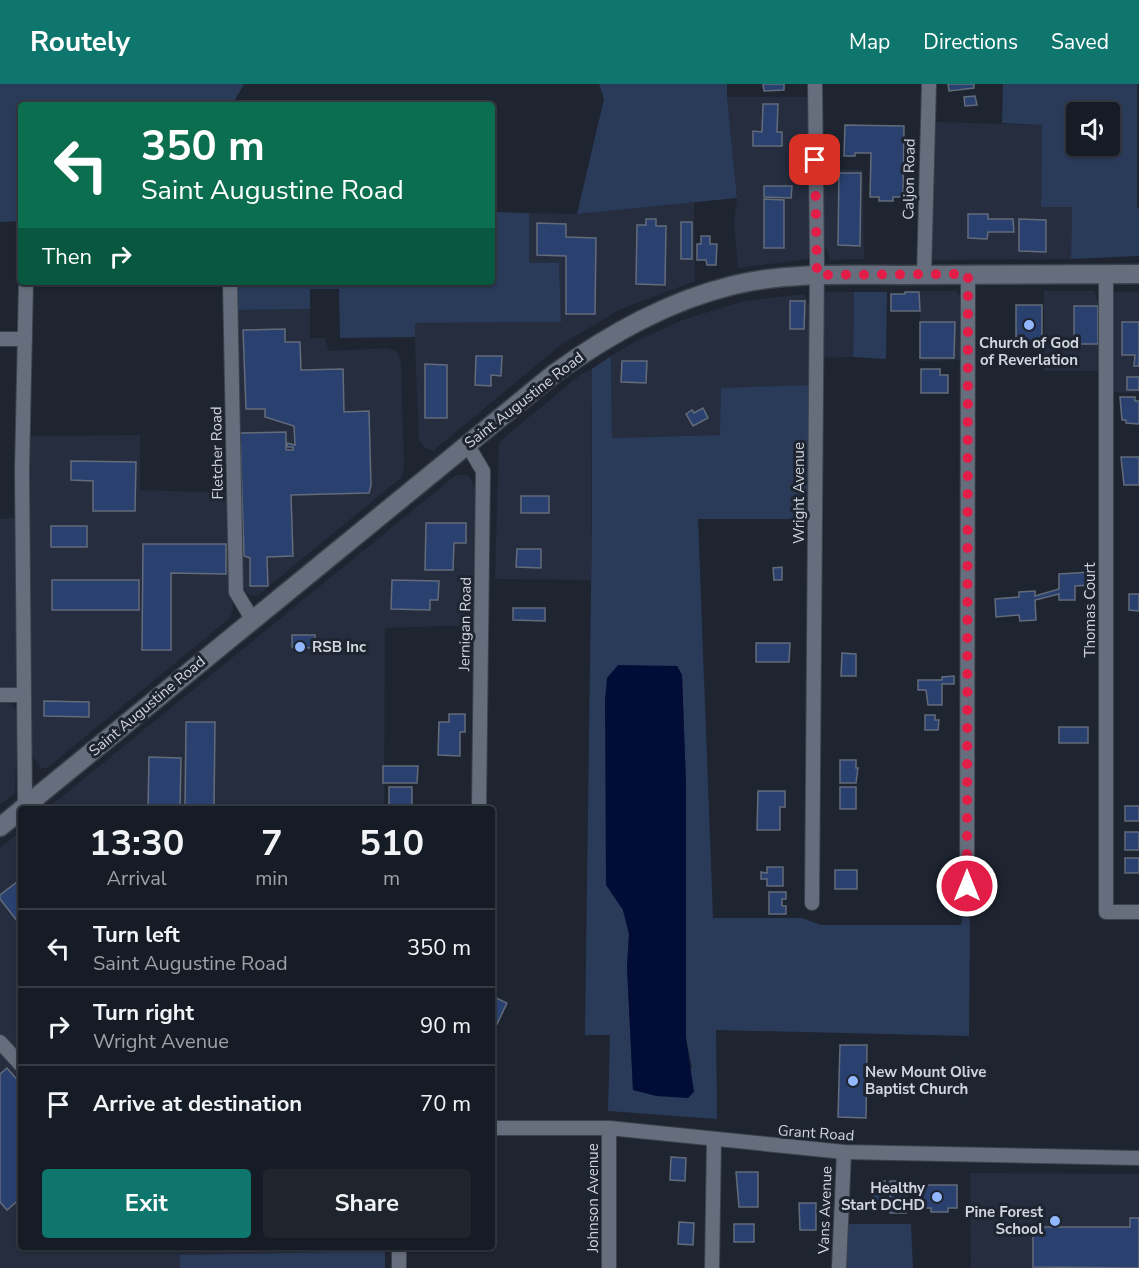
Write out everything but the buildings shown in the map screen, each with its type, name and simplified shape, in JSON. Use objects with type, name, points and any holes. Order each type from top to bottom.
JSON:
[{"type":"main road","name":"Saint Augustine Road","points":[[25,806],[564,366],[624,328],[657,312],[699,295],[764,279],[817,275],[1139,274]]},
{"type":"main road","name":"Saint Augustine Road","points":[[0,827],[18,812]]},
{"type":"street","name":"Wright Avenue","points":[[812,903],[817,275],[815,84]]},
{"type":"street","name":"Caljon Road","points":[[924,275],[929,84]]},
{"type":"street","points":[[967,909],[968,274]]},
{"type":"street","name":"Thomas Court","points":[[1106,274],[1106,912],[1139,912]]},
{"type":"street","points":[[23,806],[22,471],[26,285]]},
{"type":"street","name":"Fletcher Road","points":[[230,285],[236,592],[252,619]]},
{"type":"street","points":[[0,339],[25,339]]},
{"type":"street","name":"Jernigan Road","points":[[467,444],[483,471],[479,806]]},
{"type":"street","points":[[0,695],[23,695]]},
{"type":"street","points":[[0,1042],[18,1062]]},
{"type":"street","name":"Grant Road","points":[[495,1128],[609,1128],[844,1152],[1139,1158]]},
{"type":"street","name":"Johnson Avenue","points":[[609,1128],[609,1268]]},
{"type":"street","points":[[712,1268],[714,1140]]},
{"type":"street","name":"Vans Avenue","points":[[839,1268],[844,1152]]},
{"type":"street","points":[[399,1250],[399,1268]]},
{"type":"shaded area","points":[[0,84],[244,84],[234,102],[18,102],[18,221],[0,222]]},
{"type":"shaded area","points":[[599,84],[727,84],[737,198],[577,214],[604,99]]},
{"type":"shaded area","points":[[1003,84],[1137,84],[1139,256],[1071,259],[1072,207],[1041,207],[1042,125],[1002,123]]},
{"type":"shaded area","points":[[727,97],[808,97],[809,259],[738,268],[734,223],[737,198]]},
{"type":"shaded area","points":[[935,122],[1042,125],[1041,207],[1072,207],[1071,259],[927,260]]},
{"type":"shaded area","points":[[823,169],[863,170],[864,259],[830,260],[824,241]]},
{"type":"shaded area","points":[[694,202],[695,281],[621,309],[562,344],[433,451],[425,448],[419,441],[414,323],[561,322],[559,263],[529,263],[529,213],[577,214]]},
{"type":"shaded area","points":[[495,212],[529,213],[529,263],[559,263],[561,322],[415,323],[415,337],[340,338],[339,289],[310,289],[310,309],[237,310],[237,285],[495,285]]},
{"type":"shaded area","points":[[920,291],[956,291],[961,297],[964,360],[919,361]]},
{"type":"shaded area","points":[[1044,291],[1094,291],[1100,307],[1100,371],[1044,371]]},
{"type":"shaded area","points":[[826,292],[854,292],[853,357],[820,358],[823,295]]},
{"type":"shaded area","points":[[854,292],[887,292],[886,359],[853,357]]},
{"type":"shaded area","points":[[1115,292],[1139,292],[1139,393],[1111,392],[1112,296]]},
{"type":"shaded area","points":[[805,294],[812,318],[811,385],[721,435],[612,438],[611,356],[638,340],[685,319],[744,301]]},
{"type":"shaded area","points":[[310,309],[310,338],[325,338],[329,351],[388,348],[397,352],[401,362],[404,464],[402,477],[257,596],[249,595],[241,585],[237,310]]},
{"type":"shaded area","points":[[611,356],[612,438],[720,435],[721,388],[811,385],[807,519],[698,519],[713,918],[802,918],[821,925],[961,925],[962,916],[970,918],[969,1036],[716,1030],[717,1119],[608,1111],[610,1035],[585,1035],[592,369]],"holes":[[[677,666],[682,675],[686,784],[686,1038],[692,1068],[633,1090],[627,967],[629,934],[623,910]]]},
{"type":"shaded area","points":[[592,369],[591,580],[495,579],[499,442],[580,375]]},
{"type":"shaded area","points":[[140,435],[140,490],[229,493],[233,609],[230,618],[47,768],[41,768],[30,752],[28,436]]},
{"type":"shaded area","points":[[456,475],[468,475],[475,487],[476,625],[385,628],[384,806],[50,806]]},
{"type":"shaded area","points":[[15,518],[16,690],[0,690],[0,519]]},
{"type":"shaded area","points":[[618,665],[677,666],[682,675],[686,784],[686,1038],[694,1092],[688,1098],[656,1096],[633,1090],[627,967],[629,934],[623,910],[606,885],[605,700],[607,678]]},
{"type":"shaded area","points":[[0,700],[9,701],[18,712],[15,793],[0,805]]},
{"type":"shaded area","points":[[18,833],[18,1053],[0,1033],[0,848]]},
{"type":"shaded area","points":[[0,1053],[18,1073],[18,1250],[385,1250],[180,1255],[180,1268],[0,1268]]},
{"type":"shaded area","name":"Pine Forest School","points":[[970,1173],[1139,1174],[1139,1268],[971,1268]]},
{"type":"shaded area","points":[[845,1224],[911,1224],[913,1268],[846,1268]]},
{"type":"shaded area","points":[[385,1251],[385,1268],[180,1268],[180,1255]]},
{"type":"place","name":"Church of God of Reverlation","points":[[1029,325]]},
{"type":"place","name":"RSB Inc","points":[[300,647]]},
{"type":"place","name":"New Mount Olive Baptist Church","points":[[853,1081]]},
{"type":"place","name":"Healthy Start DCHD","points":[[937,1197]]},
{"type":"place","name":"Pine Forest School","points":[[1055,1221]]},
{"type":"route","points":[[815,160],[817,275],[968,274],[967,886]]}]
